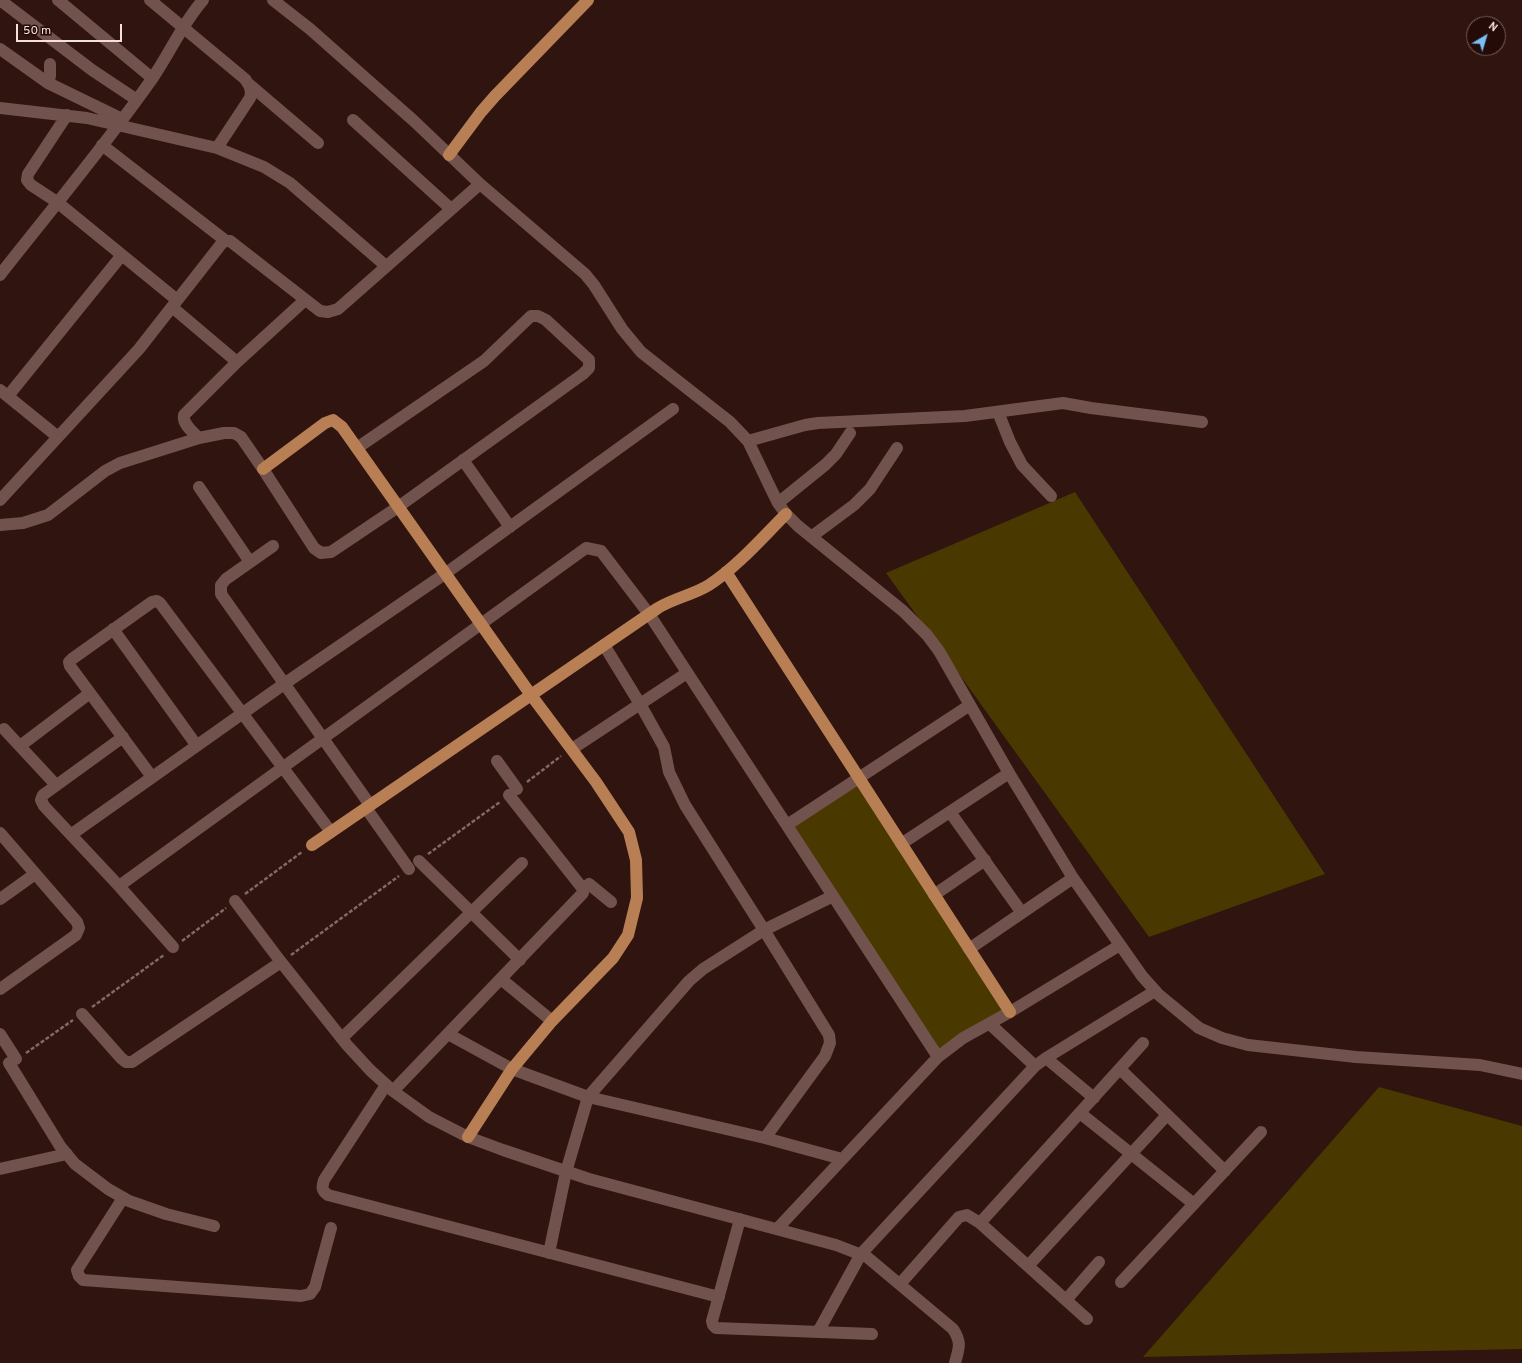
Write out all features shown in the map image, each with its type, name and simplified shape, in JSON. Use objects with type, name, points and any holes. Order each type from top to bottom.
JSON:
[{"type":"main road","points":[[449,155],[495,96],[588,0]]},
{"type":"main road","points":[[263,468],[325,423],[333,420],[342,427],[531,695],[596,782],[629,832],[636,860],[637,898],[628,935],[613,958],[552,1021],[512,1069],[468,1137]]},
{"type":"main road","points":[[312,845],[649,614],[669,602],[698,591],[726,572],[786,514]]},
{"type":"main road","points":[[726,572],[1010,1012]]},
{"type":"street","points":[[0,0],[92,70],[137,100]]},
{"type":"street","points":[[58,0],[152,78]]},
{"type":"street","points":[[150,0],[245,79],[318,143]]},
{"type":"street","points":[[0,274],[137,100],[183,27],[203,0]]},
{"type":"street","points":[[273,0],[322,39],[414,121],[480,184],[585,274],[594,285],[622,329],[641,352],[730,422],[748,442],[778,503],[786,514],[811,537],[903,611],[927,635],[939,651],[1009,773],[1073,878],[1142,976],[1155,992],[1199,1028],[1222,1038],[1248,1045],[1356,1057],[1480,1065],[1522,1074]]},
{"type":"street","points":[[0,48],[48,83],[120,122]]},
{"type":"street","points":[[48,83],[50,76],[50,64]]},
{"type":"street","points":[[217,148],[250,98],[252,92],[250,84]]},
{"type":"street","points":[[0,108],[120,122],[217,148],[264,167],[281,177],[386,266]]},
{"type":"street","points":[[67,115],[28,174],[27,180],[31,185],[57,202],[122,255],[237,362]]},
{"type":"street","points":[[353,120],[451,209]]},
{"type":"street","points":[[102,145],[226,240],[230,241],[305,300],[320,311],[328,312],[338,309],[480,184]]},
{"type":"street","points":[[0,500],[138,349],[222,243],[226,240]]},
{"type":"street","points":[[58,437],[4,393],[122,255]]},
{"type":"street","points":[[199,438],[185,423],[183,418],[184,415],[237,362],[305,300]]},
{"type":"street","points":[[0,525],[23,523],[48,515],[104,471],[120,463],[199,438],[224,433],[234,433],[241,437],[263,468],[314,548],[322,553],[331,552],[583,374],[588,368],[589,360],[546,320],[538,316],[531,316],[484,361],[357,448]]},
{"type":"street","points":[[748,442],[805,425],[818,423],[965,416],[1063,403],[1202,422]]},
{"type":"street","points":[[72,834],[284,684],[446,574],[673,409]]},
{"type":"street","points":[[998,412],[1010,442],[1022,465],[1050,496]]},
{"type":"street","points":[[778,503],[825,465],[836,454],[850,433]]},
{"type":"street","points":[[811,537],[854,505],[870,489],[898,448]]},
{"type":"street","points":[[463,460],[510,527]]},
{"type":"street","points":[[199,487],[250,562]]},
{"type":"street","points":[[273,546],[226,579],[221,585],[221,594],[323,738],[408,869]]},
{"type":"street","points":[[119,886],[586,548],[600,550],[649,614],[938,1057]]},
{"type":"street","points":[[152,777],[70,666],[69,662],[113,629],[152,602],[157,601],[331,832]]},
{"type":"street","points":[[113,629],[197,746]]},
{"type":"street","points":[[604,645],[664,747],[669,772],[685,805],[829,1035],[830,1043],[825,1056],[765,1138]]},
{"type":"street","points":[[572,749],[687,673]]},
{"type":"street","points":[[20,746],[90,693]]},
{"type":"street","points":[[786,825],[970,705]]},
{"type":"street","points":[[4,729],[56,786]]},
{"type":"street","points":[[123,737],[43,795],[40,800],[173,947]]},
{"type":"street","points":[[497,761],[513,792],[583,889]]},
{"type":"street","points":[[901,844],[1009,773]]},
{"type":"street","points":[[950,812],[1022,913]]},
{"type":"street","points":[[0,833],[78,922],[79,928],[76,935],[0,989]]},
{"type":"street","points":[[934,895],[985,860]]},
{"type":"street","points":[[419,861],[520,960]]},
{"type":"street","points":[[342,1038],[522,863]]},
{"type":"street","points":[[0,899],[36,874]]},
{"type":"street","points":[[969,949],[1073,878]]},
{"type":"street","points":[[611,902],[589,884],[583,889],[583,893],[580,898],[448,1034],[389,1088],[324,1180],[322,1187],[323,1192],[328,1195],[719,1297]]},
{"type":"street","points":[[549,1253],[566,1172],[588,1097],[689,981],[704,969],[764,930],[833,896]]},
{"type":"street","points":[[235,902],[342,1038],[370,1070],[389,1088],[429,1117],[468,1137],[566,1172],[836,1245],[861,1254],[867,1257],[953,1329],[960,1344],[954,1363]]},
{"type":"street","points":[[776,1229],[938,1057],[963,1038],[990,1024],[1120,945]]},
{"type":"street","points":[[82,1014],[121,1058],[126,1062],[132,1062],[281,962]]},
{"type":"street","points":[[501,979],[552,1021]]},
{"type":"street","points":[[818,1332],[861,1254],[1035,1066],[1155,992]]},
{"type":"street","points":[[990,1024],[1035,1066]]},
{"type":"street","points":[[0,1034],[13,1061],[60,1146],[75,1164],[108,1189],[129,1201],[166,1214],[214,1226]]},
{"type":"street","points":[[448,1034],[512,1069],[588,1097],[765,1138],[842,1159]]},
{"type":"street","points":[[980,1223],[1143,1043]]},
{"type":"street","points":[[1046,1058],[1094,1098]]},
{"type":"street","points":[[1120,1070],[1225,1171]]},
{"type":"street","points":[[1080,1113],[1194,1204]]},
{"type":"street","points":[[1028,1266],[1167,1115]]},
{"type":"street","points":[[1121,1282],[1261,1132]]},
{"type":"street","points":[[0,1169],[67,1154]]},
{"type":"street","points":[[123,1198],[77,1270],[79,1276],[83,1280],[302,1296],[310,1294],[315,1287],[331,1228]]},
{"type":"street","points":[[900,1284],[959,1217],[967,1215],[980,1223],[1087,1319]]},
{"type":"street","points":[[740,1219],[712,1321],[716,1328],[872,1334]]},
{"type":"street","points":[[1066,1300],[1099,1262]]},
{"type":"path","points":[[13,1061],[35,1048],[312,845]]},
{"type":"shaded area","points":[[1075,492],[1325,874],[1149,937],[886,573]]},
{"type":"shaded area","points":[[859,778],[1010,1012],[938,1057],[787,825]]},
{"type":"shaded area","points":[[1379,1087],[1522,1126],[1522,1349],[1143,1357]]}]
